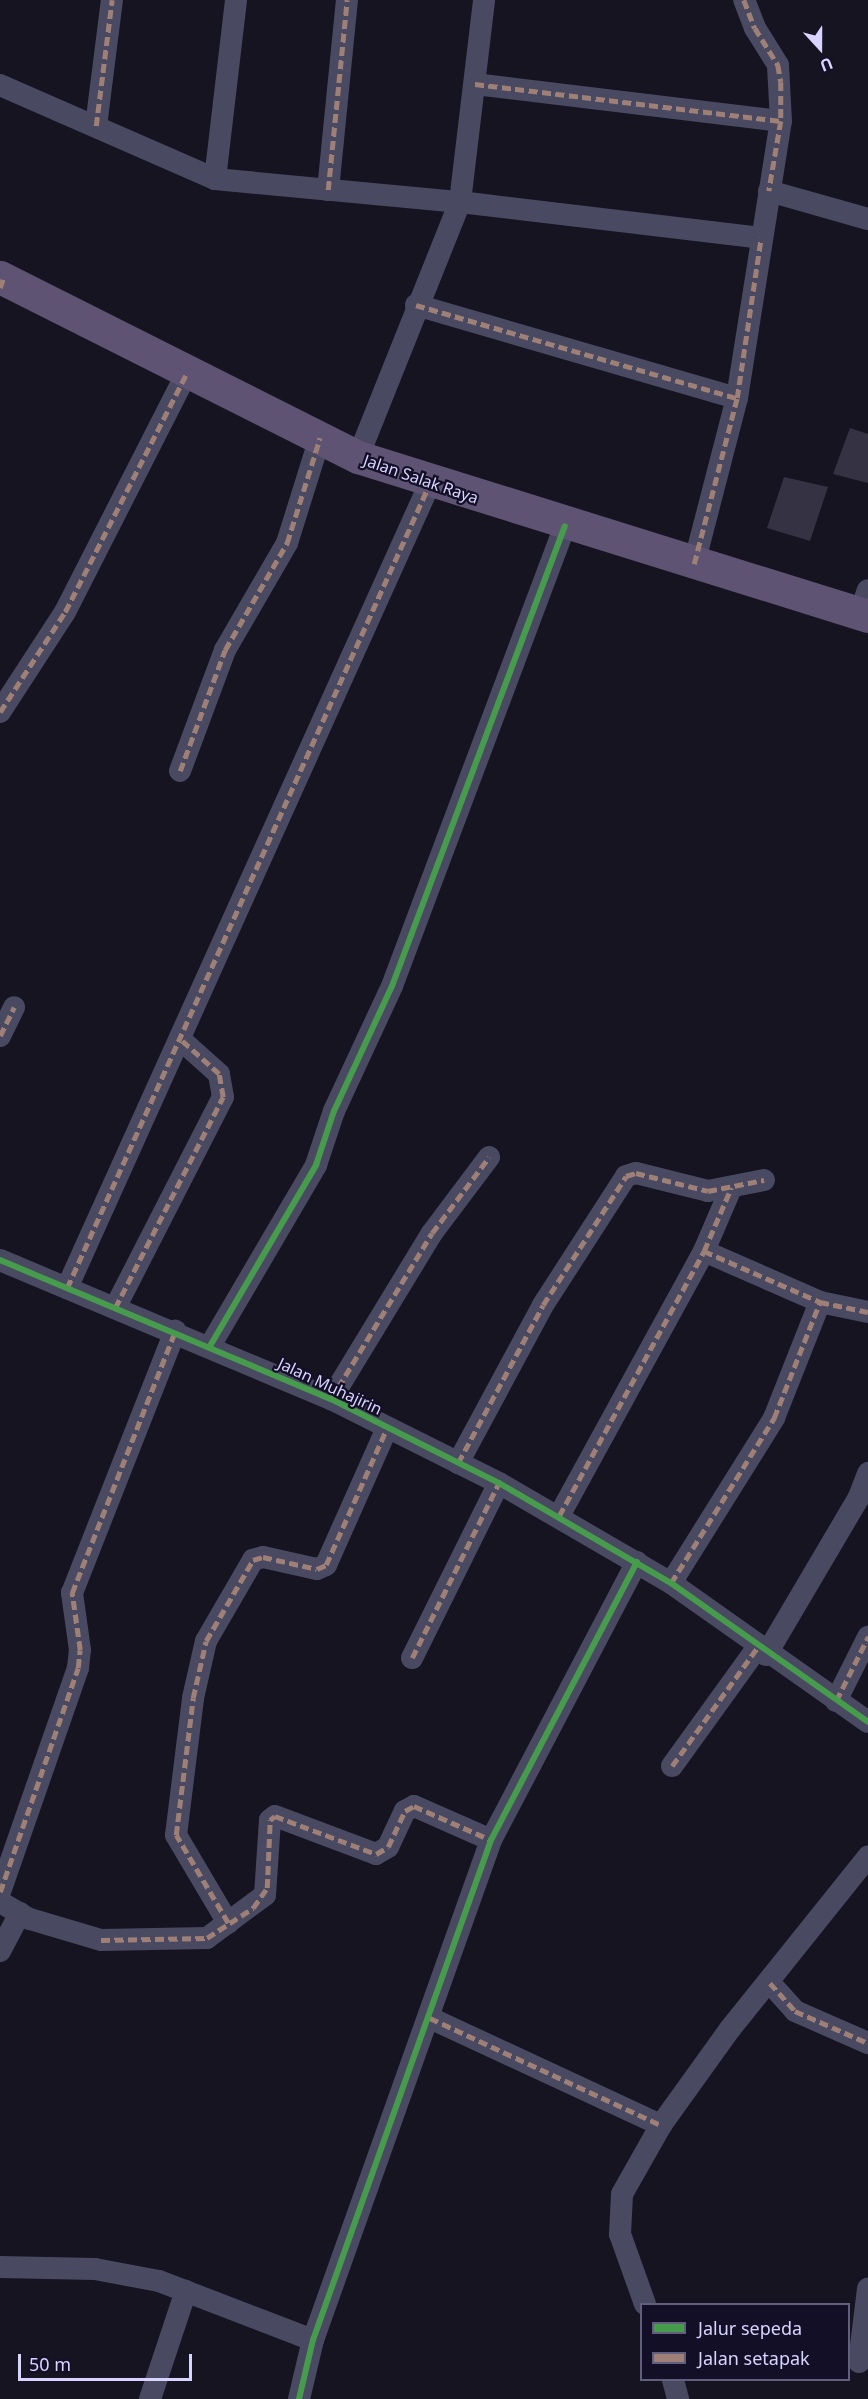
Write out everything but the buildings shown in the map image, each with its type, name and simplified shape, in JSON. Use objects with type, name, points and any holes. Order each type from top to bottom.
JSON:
[{"type":"main road","name":"Jalan Salak Raya","points":[[1,282],[358,458],[565,526],[694,564],[865,607]]},
{"type":"street","points":[[96,126],[112,0]]},
{"type":"street","points":[[215,179],[236,0]]},
{"type":"street","points":[[328,190],[347,0]]},
{"type":"street","points":[[358,458],[416,305],[460,202],[484,0]]},
{"type":"street","points":[[694,564],[737,398],[781,121],[778,65],[755,28],[744,0]]},
{"type":"street","points":[[475,84],[781,121]]},
{"type":"street","points":[[0,85],[215,179],[460,202],[761,238]]},
{"type":"street","points":[[769,190],[868,219]]},
{"type":"street","points":[[416,305],[737,398]]},
{"type":"street","points":[[0,712],[65,612],[186,375]]},
{"type":"street","points":[[180,771],[225,650],[287,543],[320,438]]},
{"type":"street","points":[[66,1288],[181,1040],[430,483]]},
{"type":"street","points":[[210,1346],[316,1165],[334,1111],[392,986],[565,526]]},
{"type":"street","points":[[0,1036],[14,1007]]},
{"type":"street","points":[[115,1308],[223,1097],[219,1074],[181,1040]]},
{"type":"street","points":[[331,1399],[432,1233],[489,1156]]},
{"type":"street","points":[[458,1463],[543,1305],[626,1176],[636,1173],[708,1191],[764,1180]]},
{"type":"street","points":[[559,1516],[704,1251],[731,1188]]},
{"type":"street","points":[[704,1251],[820,1302],[868,1312]]},
{"type":"street","name":"Jalan Muhajirin","points":[[0,1260],[210,1346],[331,1399],[499,1483],[671,1583],[762,1651],[868,1722]]},
{"type":"street","points":[[671,1583],[774,1418],[820,1302]]},
{"type":"street","points":[[0,1892],[78,1668],[80,1650],[72,1593],[174,1331]]},
{"type":"street","points":[[228,1923],[176,1835],[193,1698],[206,1641],[254,1560],[263,1557],[317,1569],[326,1564],[387,1428]]},
{"type":"street","points":[[672,1766],[762,1651],[859,1497],[868,1473]]},
{"type":"street","points":[[412,1658],[499,1483]]},
{"type":"street","points":[[299,2399],[313,2340],[374,2162],[430,2018],[491,1840],[637,1562]]},
{"type":"street","points":[[836,1701],[868,1636]]},
{"type":"street","points":[[0,1902],[20,1913],[101,1940],[207,1938],[265,1895],[270,1820],[275,1816],[376,1854],[388,1847],[405,1811],[414,1806],[491,1840]]},
{"type":"street","points":[[645,2303],[629,2266],[618,2215],[622,2194],[661,2125],[730,2029],[770,1983],[868,1857]]},
{"type":"street","points":[[0,1951],[20,1913]]},
{"type":"street","points":[[770,1983],[795,2011],[868,2043]]},
{"type":"street","points":[[430,2018],[661,2125]]},
{"type":"street","points":[[0,2267],[96,2269],[159,2281],[313,2340]]},
{"type":"street","points":[[859,2362],[868,2289]]},
{"type":"street","points":[[150,2399],[186,2291]]},
{"type":"street","points":[[674,2381],[678,2399]]},
{"type":"marked path","points":[[96,126],[112,0]]},
{"type":"marked path","points":[[328,190],[347,0]]},
{"type":"marked path","points":[[744,0],[755,28],[778,65],[781,82],[781,121],[769,191]]},
{"type":"marked path","points":[[475,84],[781,121]]},
{"type":"marked path","points":[[694,564],[737,398],[761,238]]},
{"type":"marked path","points":[[0,288],[3,279]]},
{"type":"marked path","points":[[416,305],[737,398]]},
{"type":"marked path","points":[[0,712],[65,612],[186,375]]},
{"type":"marked path","points":[[180,771],[225,650],[287,543],[320,438]]},
{"type":"marked path","points":[[67,1288],[430,483]]},
{"type":"marked path","points":[[0,1036],[14,1007]]},
{"type":"marked path","points":[[115,1308],[223,1097],[219,1074],[181,1040]]},
{"type":"marked path","points":[[331,1399],[432,1233],[489,1157]]},
{"type":"marked path","points":[[458,1463],[543,1305],[626,1176],[636,1173],[708,1191],[764,1180]]},
{"type":"marked path","points":[[559,1516],[704,1251],[731,1188]]},
{"type":"marked path","points":[[704,1251],[820,1302],[868,1312]]},
{"type":"marked path","points":[[671,1583],[774,1418],[820,1302]]},
{"type":"marked path","points":[[0,1892],[78,1668],[80,1650],[72,1593],[175,1331]]},
{"type":"marked path","points":[[228,1923],[176,1835],[193,1698],[206,1641],[253,1560],[263,1557],[317,1569],[326,1565],[387,1428]]},
{"type":"marked path","points":[[412,1658],[499,1483]]},
{"type":"marked path","points":[[836,1701],[868,1637]]},
{"type":"marked path","points":[[672,1766],[757,1648]]},
{"type":"marked path","points":[[101,1940],[207,1938],[253,1908],[267,1888],[270,1820],[275,1816],[376,1854],[388,1847],[405,1811],[414,1806],[491,1840]]},
{"type":"marked path","points":[[770,1983],[795,2011],[868,2043]]},
{"type":"marked path","points":[[430,2018],[661,2125]]},
{"type":"cycle path","points":[[210,1346],[316,1165],[334,1111],[392,986],[565,526]]},
{"type":"cycle path","points":[[0,1260],[331,1399],[499,1483],[671,1583],[868,1722]]},
{"type":"cycle path","points":[[299,2399],[313,2340],[491,1840],[637,1562]]}]
